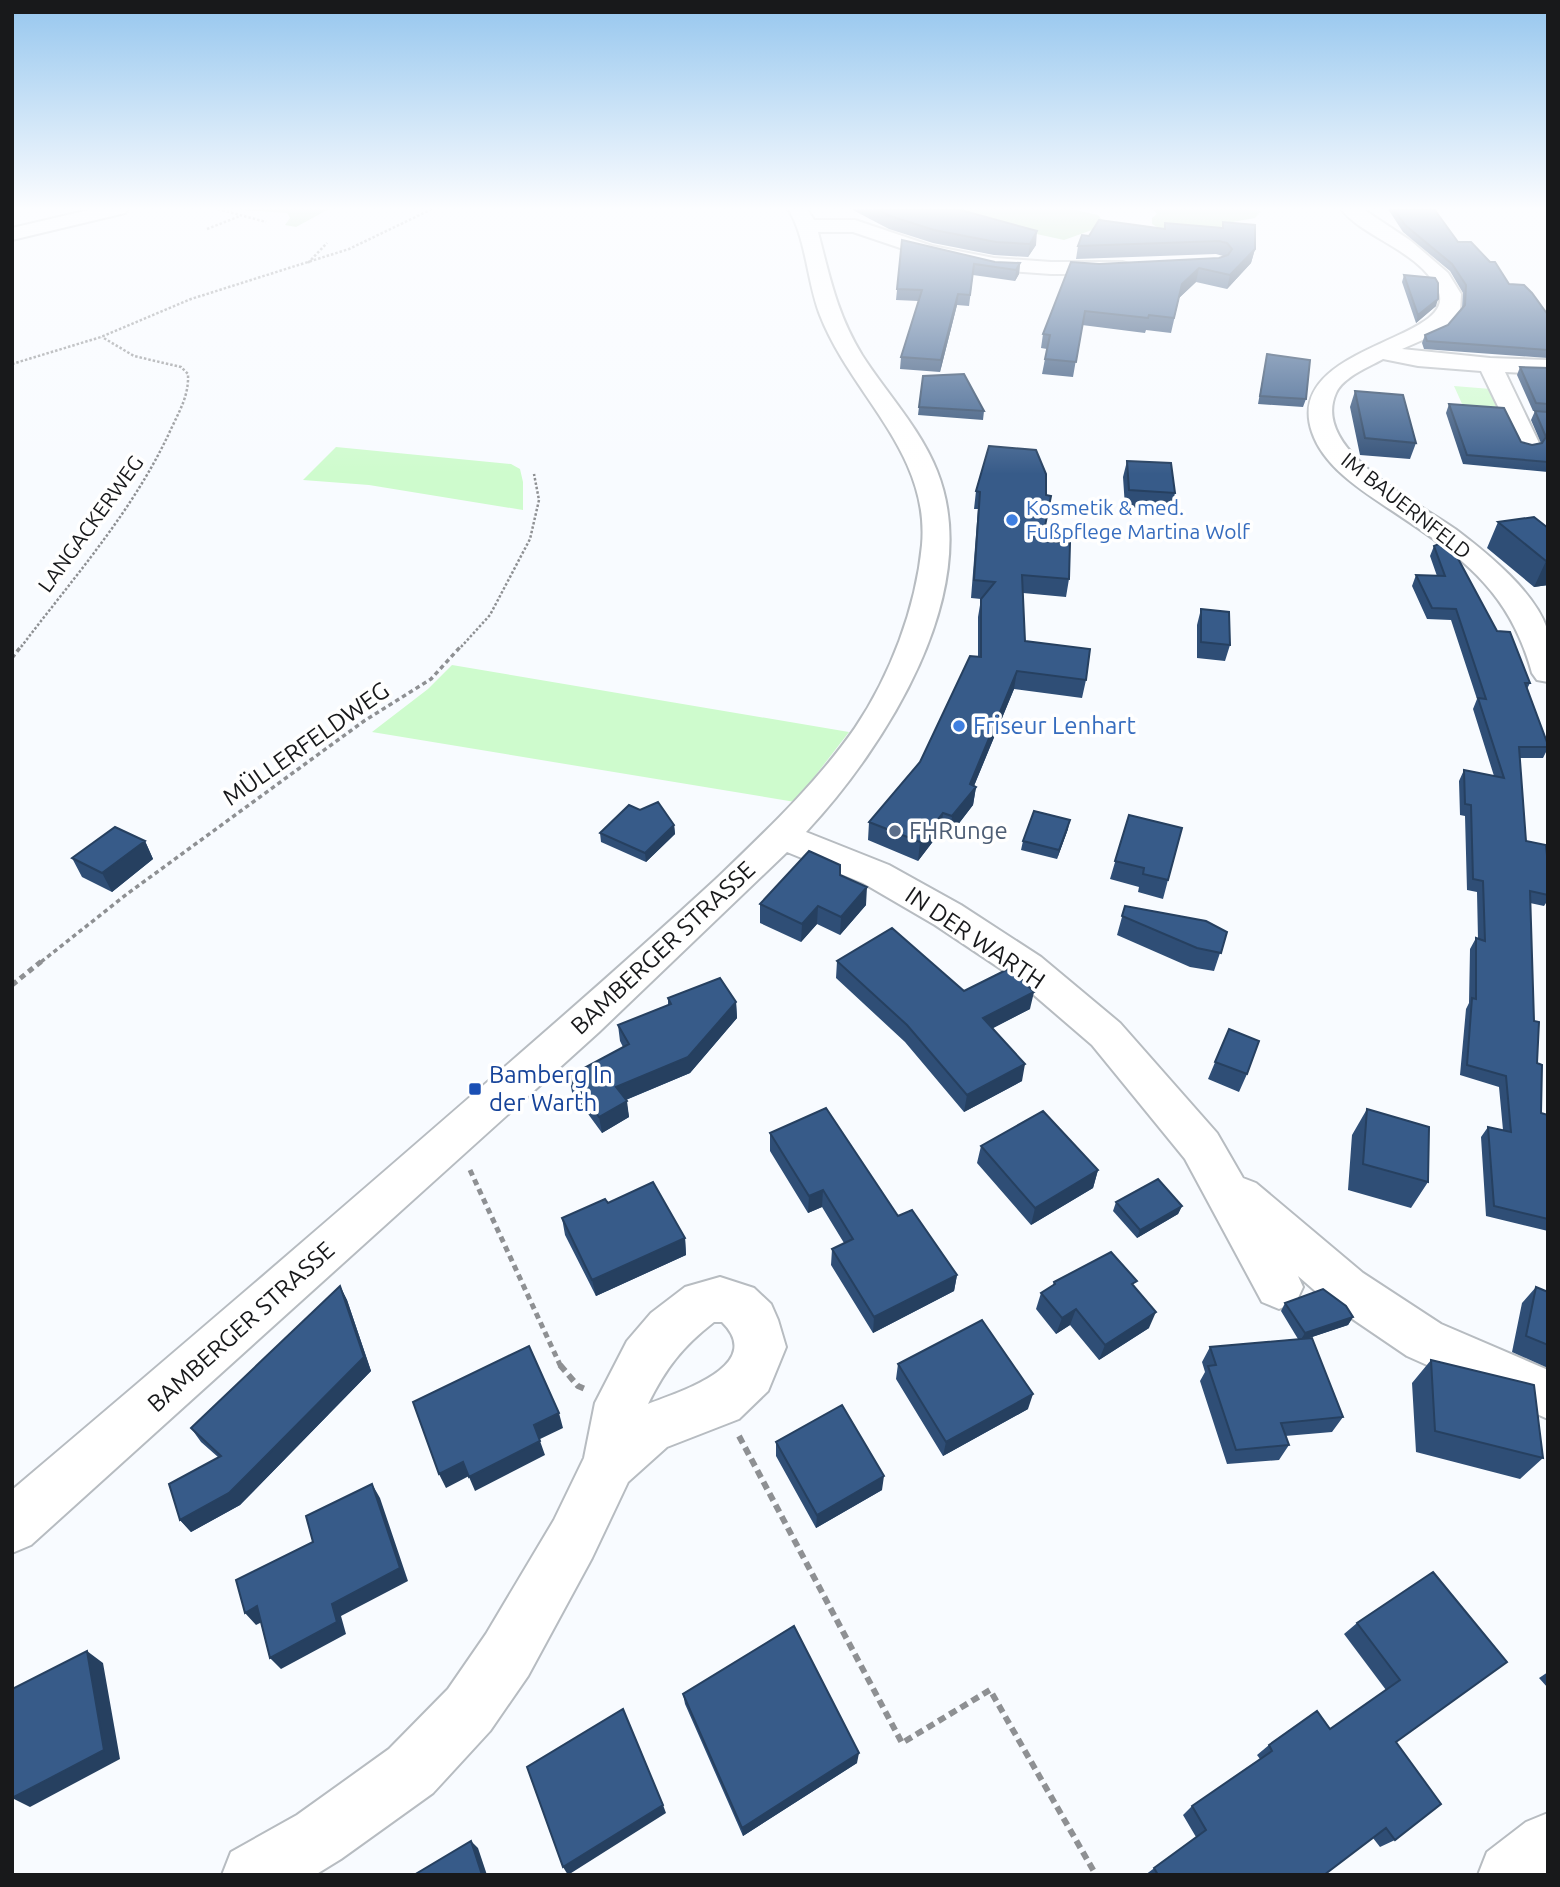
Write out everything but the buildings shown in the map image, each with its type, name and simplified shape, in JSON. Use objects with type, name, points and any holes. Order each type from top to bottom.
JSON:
[{"type":"street","name":"BAMBERGER STRASSE","points":[[12,1526],[147,1411],[662,953],[782,836],[847,762],[888,700],[926,600],[934,561],[936,526],[933,497],[920,457],[906,431],[845,345],[834,326],[825,297]]},
{"type":"street","name":"IM BAUERNFELD","points":[[1452,297],[1452,310],[1446,319],[1342,372],[1331,384],[1321,403],[1320,424],[1338,454],[1355,471],[1452,540],[1505,588],[1524,611],[1537,636],[1548,673]]},
{"type":"street","points":[[1383,352],[1418,359],[1548,367]]},
{"type":"street","points":[[1490,365],[1528,445]]},
{"type":"street","name":"IN DER WARTH","points":[[782,836],[876,874],[948,915],[1027,967],[1105,1034],[1201,1146],[1279,1287]]},
{"type":"street","name":"IN DER WARTH","points":[[1218,1177],[1346,1288],[1424,1340],[1548,1395]]},
{"type":"street","points":[[254,1875],[319,1837],[411,1771],[468,1710],[514,1644],[573,1539],[609,1463]]},
{"type":"street","points":[[1510,1875],[1548,1844]]},
{"type":"path","points":[[12,363],[101,337],[197,297]]},
{"type":"path","name":"LANGACKERWEG","points":[[12,658],[120,519],[155,466],[189,391],[188,374],[181,367],[126,352],[101,337]]},
{"type":"path","name":"MÜLLERFELDWEG","points":[[12,985],[127,894],[243,809],[364,721],[431,679],[490,615],[530,539],[540,500],[534,474]]},
{"type":"path","points":[[449,1141],[475,1177],[562,1370],[578,1386]]},
{"type":"path","points":[[759,1472],[902,1743],[990,1690],[1096,1875]]},
{"type":"green space","points":[[1454,386],[1491,389],[1500,409],[1463,406]]},
{"type":"green space","points":[[336,447],[511,464],[520,469],[523,510],[369,485],[303,480]]},
{"type":"green space","points":[[452,665],[849,732],[795,802],[372,732],[428,689]]},
{"type":"place","name":"Kosmetik & med. Fußpflege Martina Wolf","points":[[1012,520]]},
{"type":"place","name":"Friseur Lenhart","points":[[959,726]]},
{"type":"place","name":"FHRunge","points":[[895,831]]},
{"type":"place","name":"Bamberg In der Warth","points":[[475,1089]]}]
